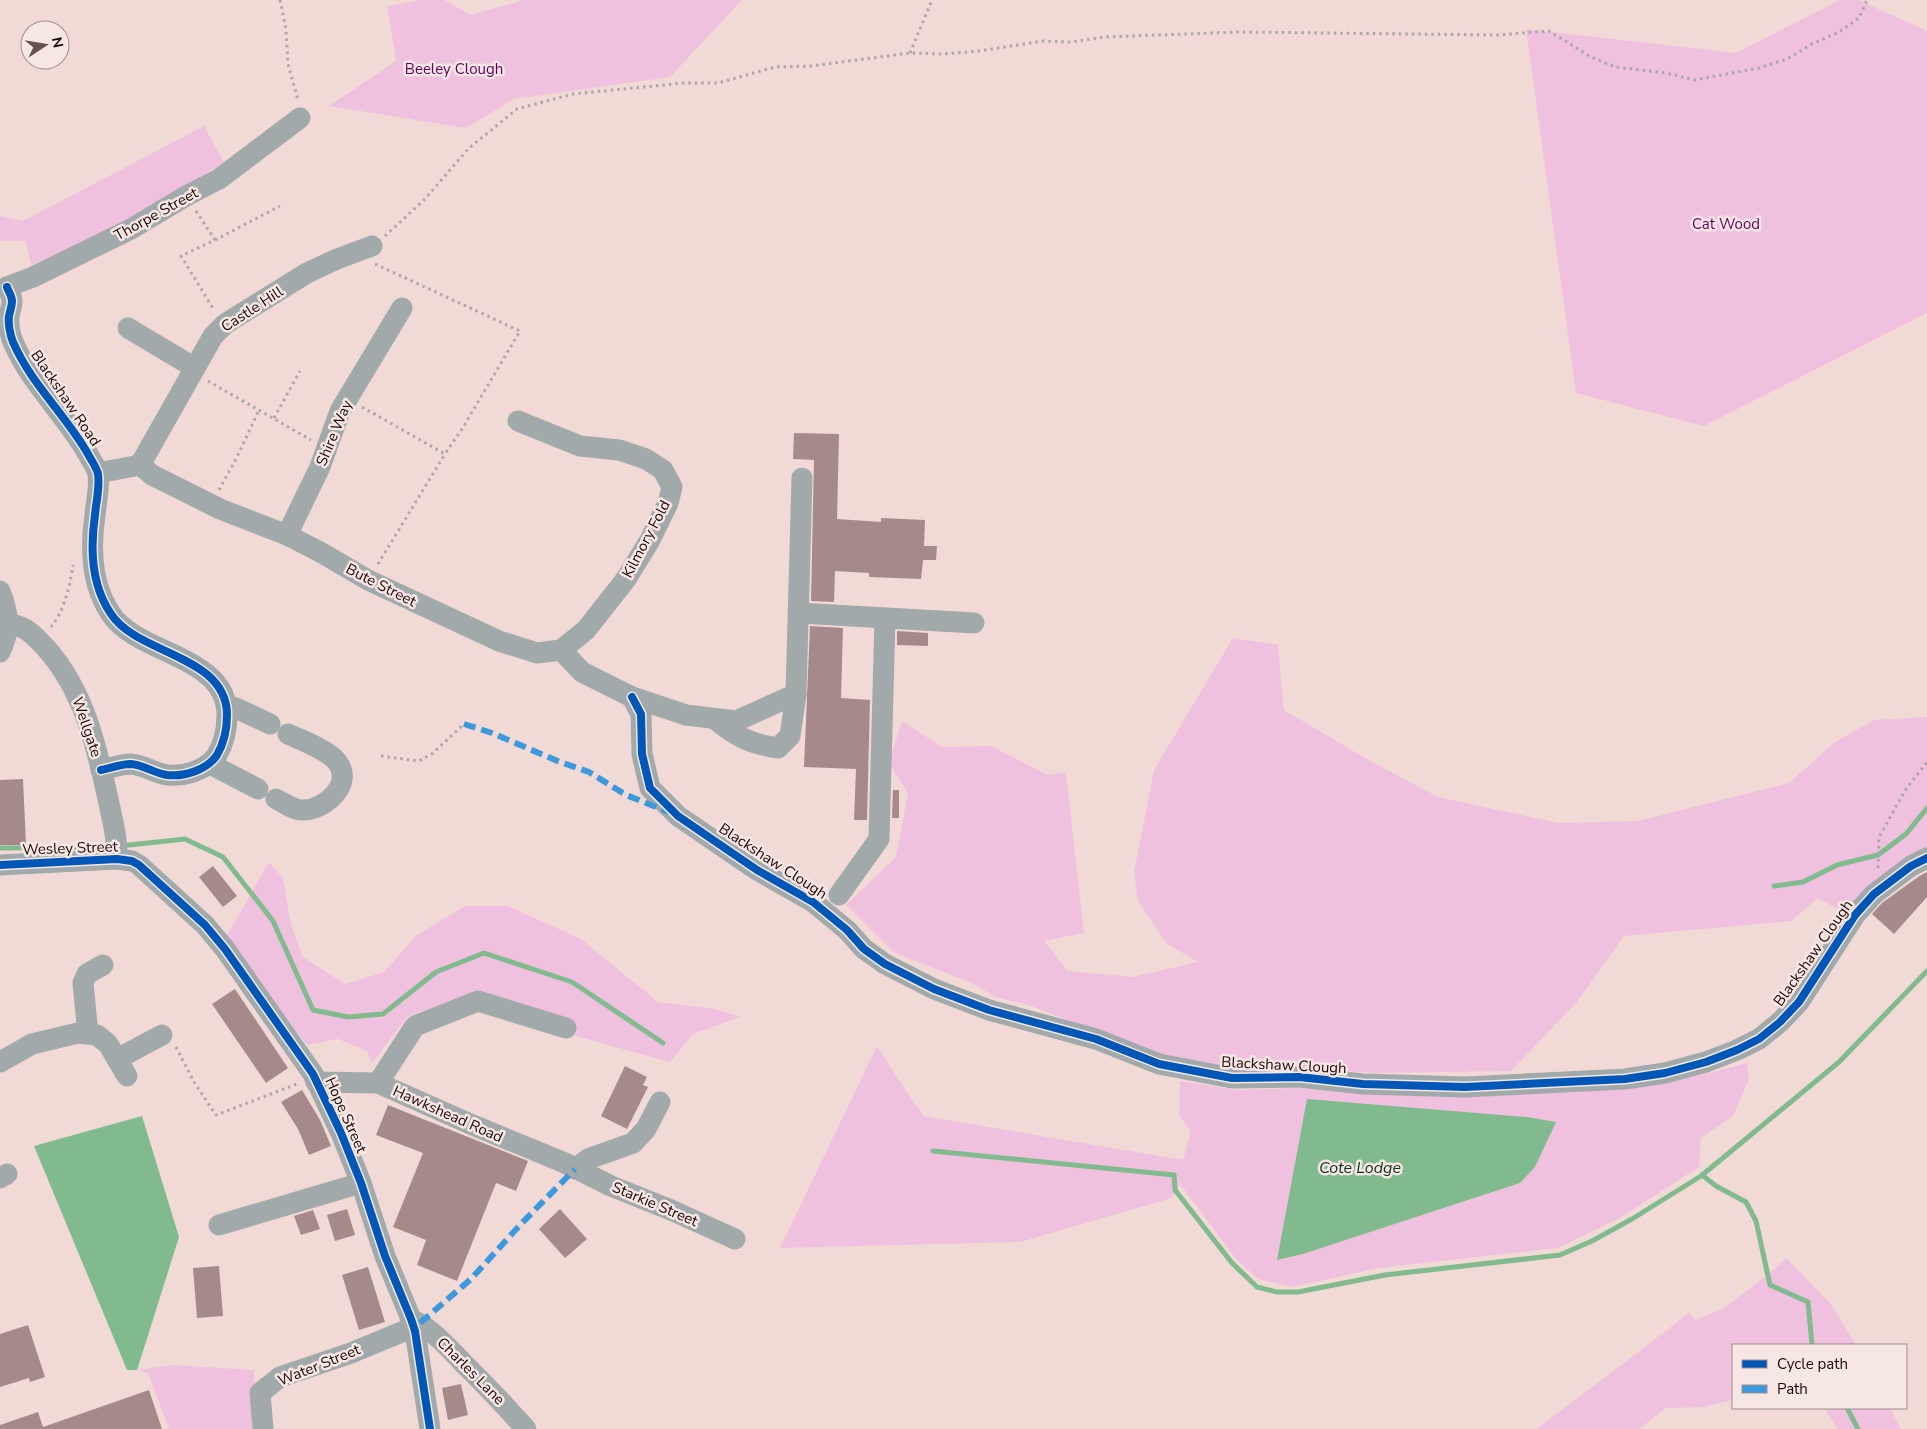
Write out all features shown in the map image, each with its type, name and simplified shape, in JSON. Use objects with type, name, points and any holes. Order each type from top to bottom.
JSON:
[{"type":"street","name":"Thorpe Street","points":[[3,285],[33,276],[123,233],[186,196],[220,179],[300,118]]},
{"type":"street","name":"Castle Hill","points":[[140,465],[213,336],[225,324],[307,273],[372,246]]},
{"type":"street","name":"Blackshaw Road","points":[[3,285],[12,300],[8,318],[12,340],[36,382],[77,435],[98,473]]},
{"type":"street","name":"Shire Way","points":[[287,535],[320,467],[340,412],[402,308]]},
{"type":"street","points":[[128,328],[193,370]]},
{"type":"street","name":"Kilmory Fold","points":[[518,421],[580,446],[619,450],[646,459],[663,470],[672,487],[650,540],[626,579],[586,630],[561,650]]},
{"type":"street","points":[[101,770],[128,764],[141,765],[166,775],[194,771],[210,764],[217,754],[224,738],[227,723],[227,706],[222,690],[212,678],[177,656],[127,630],[111,614],[100,593],[93,568],[92,546],[98,473],[140,465]]},
{"type":"street","name":"Bute Street","points":[[140,465],[152,475],[210,504],[255,524],[287,535],[368,580],[499,641],[537,653],[561,650]]},
{"type":"street","points":[[714,718],[727,729],[756,745],[778,748],[790,736],[796,694],[802,478]]},
{"type":"street","points":[[0,592],[9,624],[7,639],[0,652]]},
{"type":"street","points":[[799,613],[974,623]]},
{"type":"street","points":[[839,895],[879,839],[884,618]]},
{"type":"street","name":"Wellgate","points":[[9,624],[20,625],[37,638],[54,658],[81,702],[88,719],[101,770],[116,852]]},
{"type":"street","points":[[561,650],[582,672],[632,697],[686,715],[736,721],[796,694]]},
{"type":"street","name":"Blackshaw Clough","points":[[632,697],[641,714],[642,754],[650,788],[678,816],[757,870],[813,902],[847,930],[864,949],[885,964],[934,989],[988,1010],[1096,1039],[1159,1064],[1232,1078],[1299,1077],[1363,1084],[1465,1087],[1625,1079],[1665,1073],[1706,1062],[1759,1039],[1780,1022],[1799,1002],[1855,915],[1874,894],[1911,866],[1927,858]]},
{"type":"street","points":[[227,706],[236,708],[329,754],[338,762],[342,773],[341,785],[335,795],[309,810],[296,809],[276,798]]},
{"type":"street","points":[[210,764],[258,789]]},
{"type":"street","name":"Wesley Street","points":[[0,865],[116,852],[139,864]]},
{"type":"street","name":"Hope Street","points":[[139,864],[205,925],[225,949],[314,1078],[341,1133],[361,1183],[385,1256],[413,1325],[430,1429]]},
{"type":"street","points":[[88,1034],[83,983],[87,974],[103,965]]},
{"type":"street","points":[[378,1083],[415,1026],[478,1002],[566,1028]]},
{"type":"street","points":[[0,1062],[32,1044],[78,1033],[97,1035],[108,1044],[122,1068],[154,1039]]},
{"type":"street","name":"Hawkshead Road","points":[[314,1078],[378,1083],[575,1169]]},
{"type":"street","points":[[575,1169],[588,1159],[633,1143],[646,1129],[660,1102]]},
{"type":"street","name":"Starkie Street","points":[[575,1169],[735,1240]]},
{"type":"street","points":[[219,1224],[361,1183]]},
{"type":"street","name":"Charles Lane","points":[[413,1325],[422,1324],[444,1342],[526,1429]]},
{"type":"street","name":"Water Street","points":[[263,1429],[260,1393],[280,1378],[351,1353],[404,1331],[413,1325]]},
{"type":"path","points":[[280,0],[286,29],[288,64],[298,98],[300,118]]},
{"type":"path","points":[[910,53],[932,0]]},
{"type":"path","points":[[372,246],[394,229],[425,199],[468,150],[517,109],[573,94],[684,83],[718,83],[775,67],[811,66],[910,53],[980,51],[1043,41],[1071,42],[1104,37],[1239,32],[1498,35],[1550,31],[1591,57],[1615,67],[1666,73],[1694,80],[1759,68],[1787,59],[1812,44],[1839,32],[1859,18],[1867,0]]},
{"type":"path","points":[[186,196],[215,240]]},
{"type":"path","points":[[225,324],[213,309],[180,256],[280,206]]},
{"type":"path","points":[[351,254],[520,330],[462,429],[368,580]]},
{"type":"path","points":[[193,370],[327,448]]},
{"type":"path","points":[[274,418],[300,371]]},
{"type":"path","points":[[347,399],[445,454]]},
{"type":"path","points":[[210,504],[237,457],[260,410]]},
{"type":"path","points":[[37,638],[54,622],[63,606],[71,580],[73,563]]},
{"type":"path","points":[[381,756],[419,761],[433,753],[464,724]]},
{"type":"path","points":[[1888,883],[1878,868],[1879,837],[1906,790],[1927,762]]},
{"type":"path","points":[[154,1039],[168,1032],[194,1082],[216,1115],[314,1078]]},
{"type":"green space","name":"Beeley Clough","points":[[421,0],[444,0],[471,15],[524,0],[742,0],[670,77],[514,99],[466,128],[329,106],[396,61],[387,6]]},
{"type":"green space","name":"Cat Wood","points":[[1840,0],[1859,0],[1927,31],[1927,313],[1704,426],[1576,393],[1526,29],[1736,53]]},
{"type":"green space","points":[[204,126],[224,162],[123,225],[31,265],[26,241],[0,241],[0,216],[23,221]]},
{"type":"green space","points":[[1233,638],[1278,645],[1284,710],[1372,762],[1438,797],[1559,823],[1638,821],[1789,783],[1835,742],[1874,720],[1927,717],[1927,849],[1866,889],[1844,913],[1818,898],[1791,921],[1624,936],[1577,1002],[1511,1071],[1372,1073],[1294,1067],[1249,1069],[1184,1062],[1130,1045],[1031,1006],[996,997],[971,983],[893,952],[846,905],[896,857],[908,793],[889,763],[902,721],[942,747],[991,746],[1048,775],[1066,772],[1084,933],[1044,941],[1068,971],[1133,977],[1198,962],[1167,944],[1138,901],[1134,872],[1154,770]]},
{"type":"green space","points":[[269,862],[283,878],[291,925],[303,957],[345,984],[384,972],[417,935],[465,906],[508,906],[581,939],[658,1002],[716,1009],[740,1017],[693,1034],[670,1062],[572,1035],[475,993],[408,1016],[372,1063],[367,1051],[338,1039],[307,1045],[226,937]]},
{"type":"green space","points":[[877,1046],[924,1116],[1183,1160],[1191,1132],[1179,1115],[1180,1081],[1238,1090],[1295,1088],[1353,1092],[1638,1087],[1697,1076],[1747,1063],[1749,1079],[1733,1116],[1701,1138],[1699,1167],[1620,1218],[1558,1248],[1379,1268],[1292,1287],[1258,1279],[1236,1259],[1180,1184],[1172,1198],[1020,1242],[780,1248]],"holes":[[[1535,1167],[1520,1183],[1303,1254],[1277,1260]]]},
{"type":"green space","points":[[1786,1258],[1831,1304],[1855,1344],[1732,1344],[1732,1400],[1703,1407],[1666,1408],[1639,1429],[1537,1429],[1689,1313],[1696,1320],[1724,1308],[1776,1268]]},
{"type":"green space","points":[[172,1365],[254,1370],[257,1429],[169,1429],[148,1373],[137,1370]]},
{"type":"green space","points":[[1825,1409],[1891,1409],[1901,1429],[1838,1429]]},
{"type":"water","name":"Cote Lodge","points":[[1307,1099],[1527,1117],[1556,1122],[1535,1167],[1520,1183],[1303,1254],[1277,1260]]},
{"type":"water","points":[[142,1116],[179,1237],[137,1370],[127,1370],[34,1146]]},
{"type":"building","points":[[794,433],[839,434],[837,519],[881,522],[881,518],[925,520],[924,546],[937,546],[936,560],[923,560],[921,579],[869,577],[869,573],[835,571],[834,602],[811,601],[814,460],[793,459]]},
{"type":"building","points":[[810,626],[843,628],[841,698],[870,700],[867,820],[854,820],[856,769],[804,767]]},
{"type":"building","points":[[897,631],[928,633],[928,646],[897,645]]},
{"type":"building","points":[[23,779],[26,845],[0,845],[0,780]]},
{"type":"building","points":[[893,790],[899,790],[899,818],[892,818]]},
{"type":"building","points":[[213,866],[237,896],[223,907],[199,877]]},
{"type":"building","points":[[1927,872],[1927,897],[1894,934],[1872,914],[1882,903]]},
{"type":"building","points":[[235,989],[288,1068],[266,1083],[212,1004]]},
{"type":"building","points":[[625,1066],[647,1077],[643,1085],[648,1087],[627,1129],[601,1116]]},
{"type":"building","points":[[302,1090],[320,1120],[331,1146],[309,1155],[298,1129],[281,1102]]},
{"type":"building","points":[[388,1105],[528,1161],[516,1191],[496,1183],[457,1281],[417,1265],[426,1240],[393,1227],[423,1153],[376,1135]]},
{"type":"building","points":[[347,1209],[355,1235],[335,1241],[327,1215]]},
{"type":"building","points":[[560,1209],[587,1239],[565,1258],[539,1229]]},
{"type":"building","points":[[313,1210],[320,1229],[301,1235],[294,1216]]},
{"type":"building","points":[[219,1266],[223,1316],[197,1318],[193,1268]]},
{"type":"building","points":[[368,1267],[385,1322],[359,1330],[342,1275]]},
{"type":"building","points":[[28,1325],[45,1377],[30,1382],[29,1378],[0,1387],[0,1334]]},
{"type":"building","points":[[461,1384],[468,1415],[448,1420],[442,1388]]},
{"type":"building","points":[[149,1390],[162,1429],[0,1429],[0,1425],[38,1412],[43,1427]]},
{"type":"waterway","points":[[1774,886],[1803,882],[1837,865],[1878,855],[1906,834],[1927,808]]},
{"type":"waterway","name":"Blackshaw Clough","points":[[120,846],[185,839],[223,857],[273,921],[313,1010],[348,1017],[383,1014],[436,972],[484,953],[572,982],[663,1043]]},
{"type":"waterway","name":"Blackshaw Clough","points":[[0,848],[112,847]]},
{"type":"waterway","name":"Blackshaw Clough","points":[[933,1151],[1174,1175],[1175,1190],[1232,1263],[1257,1287],[1277,1292],[1298,1292],[1385,1275],[1560,1255],[1592,1241],[1632,1219],[1701,1176],[1839,1062],[1927,971]]},
{"type":"waterway","points":[[1702,1175],[1716,1186],[1746,1202],[1756,1221],[1770,1285],[1808,1302],[1812,1344]]},
{"type":"waterway","points":[[1848,1409],[1858,1429]]},
{"type":"marked path","points":[[464,724],[492,733],[560,762],[589,772],[626,795],[669,812]]},
{"type":"marked path","points":[[420,1323],[471,1279],[575,1169]]},
{"type":"cycle path","points":[[7,287],[12,299],[9,316],[10,333],[20,357],[39,386],[70,426],[97,472],[99,484],[93,528],[93,554],[96,579],[104,603],[124,628],[141,639],[197,667],[213,680],[223,695],[227,715],[225,736],[217,755],[207,765],[195,771],[188,774],[167,775],[131,764],[101,770]]},
{"type":"cycle path","points":[[632,697],[641,714],[642,754],[650,788],[678,816],[757,870],[813,902],[847,930],[864,949],[885,964],[934,989],[989,1010],[1096,1039],[1159,1064],[1232,1078],[1299,1077],[1363,1084],[1465,1087],[1625,1079],[1665,1073],[1706,1062],[1759,1039],[1780,1022],[1799,1002],[1855,915],[1874,894],[1911,866],[1927,858]]},
{"type":"cycle path","points":[[0,865],[117,859],[132,861],[139,865],[205,925],[225,949],[313,1074],[341,1133],[361,1183],[385,1256],[415,1331],[430,1429]]}]
